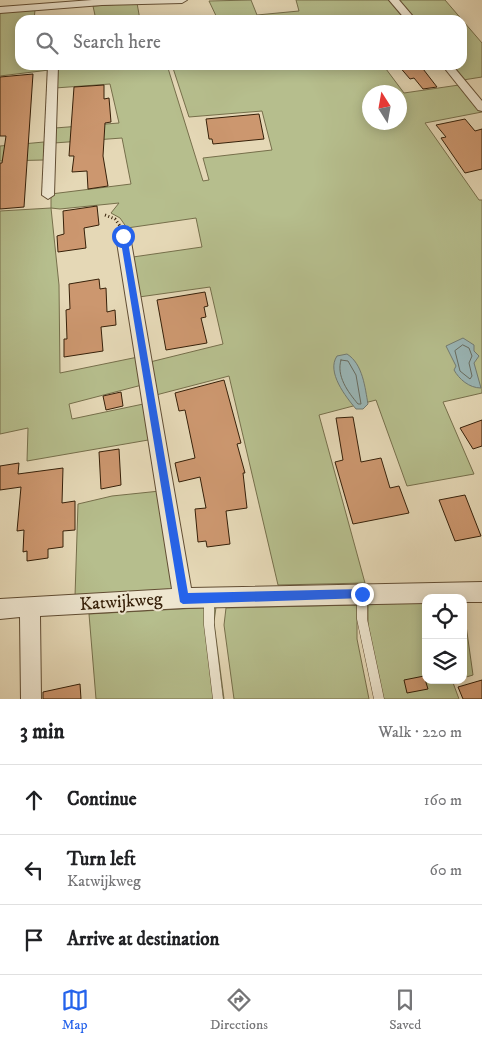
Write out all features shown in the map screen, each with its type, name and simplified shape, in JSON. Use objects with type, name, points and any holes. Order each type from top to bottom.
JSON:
[{"type":"street","points":[[0,10],[38,6],[182,0]]},
{"type":"street","points":[[394,0],[407,15]]},
{"type":"street","points":[[37,15],[38,6]]},
{"type":"street","points":[[48,195],[54,70]]},
{"type":"street","points":[[451,70],[482,108]]},
{"type":"street","points":[[123,236],[183,598]]},
{"type":"street","name":"Katwijkweg","points":[[0,609],[183,598],[209,599],[482,592]]},
{"type":"street","points":[[30,608],[31,699]]},
{"type":"lane","points":[[362,594],[362,619],[379,699]]},
{"type":"lane","points":[[209,599],[209,625],[218,699]]},
{"type":"green space","points":[[251,0],[257,15],[216,15],[209,1]]},
{"type":"green space","points":[[296,0],[391,0],[404,15],[257,15],[299,11]]},
{"type":"green space","points":[[397,0],[445,0],[458,15],[410,15]]},
{"type":"green space","points":[[137,3],[139,15],[95,15],[93,6]]},
{"type":"green space","points":[[35,10],[34,15],[15,15],[15,70],[49,70],[0,76],[0,12]]},
{"type":"green space","points":[[467,26],[482,43],[482,77],[463,80],[455,70],[467,70]]},
{"type":"green space","points":[[57,70],[169,70],[203,181],[209,180],[203,158],[272,150],[262,111],[189,117],[174,70],[387,70],[398,85],[362,85],[362,130],[407,130],[407,93],[459,85],[482,112],[425,123],[479,200],[482,200],[482,393],[443,402],[474,474],[407,486],[376,400],[319,415],[365,583],[278,585],[229,376],[156,395],[150,362],[223,344],[210,287],[139,297],[133,257],[202,247],[196,218],[127,228],[120,218],[111,213],[119,203],[60,209],[51,208],[51,194],[131,184],[122,138],[54,143],[55,128],[119,123],[110,84],[55,88]]},
{"type":"green space","points":[[44,142],[44,160],[0,161],[0,146]]},
{"type":"green space","points":[[51,208],[59,285],[60,373],[138,357],[142,385],[69,404],[72,419],[148,403],[154,439],[27,461],[28,428],[0,434],[0,211]]},
{"type":"green space","points":[[160,491],[173,588],[168,592],[75,596],[78,504],[112,496]]},
{"type":"green space","points":[[422,603],[422,684],[453,684],[459,699],[382,699],[368,636],[368,604]]},
{"type":"green space","points":[[357,605],[357,639],[369,699],[234,699],[224,625],[226,608]]},
{"type":"green space","points":[[216,607],[214,622],[224,699],[96,699],[89,614]]},
{"type":"green space","points":[[467,632],[473,675],[467,677]]},
{"type":"water","points":[[463,338],[474,345],[474,351],[479,356],[474,363],[481,388],[465,382],[454,370],[456,366],[446,346]]},
{"type":"water","points":[[347,354],[360,370],[368,404],[363,409],[356,409],[336,377],[334,362],[337,356]]},
{"type":"building","points":[[402,70],[424,70],[437,87],[423,89],[414,78],[410,79]]},
{"type":"building","points":[[33,74],[24,207],[0,209],[0,163],[2,163],[6,136],[0,136],[0,77]]},
{"type":"building","points":[[104,85],[104,99],[109,98],[111,122],[105,123],[103,156],[108,186],[88,189],[87,171],[72,172],[74,156],[69,156],[74,87]]},
{"type":"building","points":[[259,114],[264,139],[213,144],[212,139],[209,139],[206,119]]},
{"type":"building","points":[[465,119],[475,131],[482,129],[482,169],[465,173],[441,138],[446,137],[436,125]]},
{"type":"building","points":[[97,206],[99,225],[84,228],[86,248],[58,252],[57,236],[64,234],[63,211]]},
{"type":"building","points":[[99,279],[100,289],[106,288],[107,312],[115,310],[116,325],[101,327],[103,351],[64,357],[64,339],[67,339],[66,310],[70,309],[69,284]]},
{"type":"building","points":[[205,292],[208,306],[204,307],[206,317],[201,318],[207,343],[166,350],[157,300]]},
{"type":"building","points":[[224,380],[241,443],[237,444],[245,473],[243,473],[247,508],[226,511],[230,544],[207,547],[206,541],[198,542],[195,509],[206,508],[200,477],[179,482],[175,463],[195,458],[185,410],[179,411],[175,393]]},
{"type":"building","points":[[121,392],[123,406],[106,410],[103,396]]},
{"type":"building","points":[[353,417],[361,462],[381,458],[390,488],[399,486],[409,513],[353,524],[335,462],[343,460],[336,418]]},
{"type":"building","points":[[482,420],[482,446],[473,449],[460,428]]},
{"type":"building","points":[[119,449],[121,485],[101,489],[99,452]]},
{"type":"building","points":[[19,463],[18,474],[63,468],[62,503],[75,501],[75,530],[63,531],[63,547],[48,549],[48,558],[27,561],[27,551],[23,552],[24,530],[17,531],[21,487],[0,490],[0,466]]},
{"type":"building","points":[[465,495],[481,536],[455,541],[439,500]]},
{"type":"building","points":[[422,676],[422,684],[426,684],[428,689],[407,693],[404,680]]},
{"type":"building","points":[[482,680],[482,699],[463,699],[458,687]]},
{"type":"building","points":[[80,684],[81,699],[43,699],[43,692]]},
{"type":"route","points":[[123,236],[183,598],[209,599],[362,594]]}]
